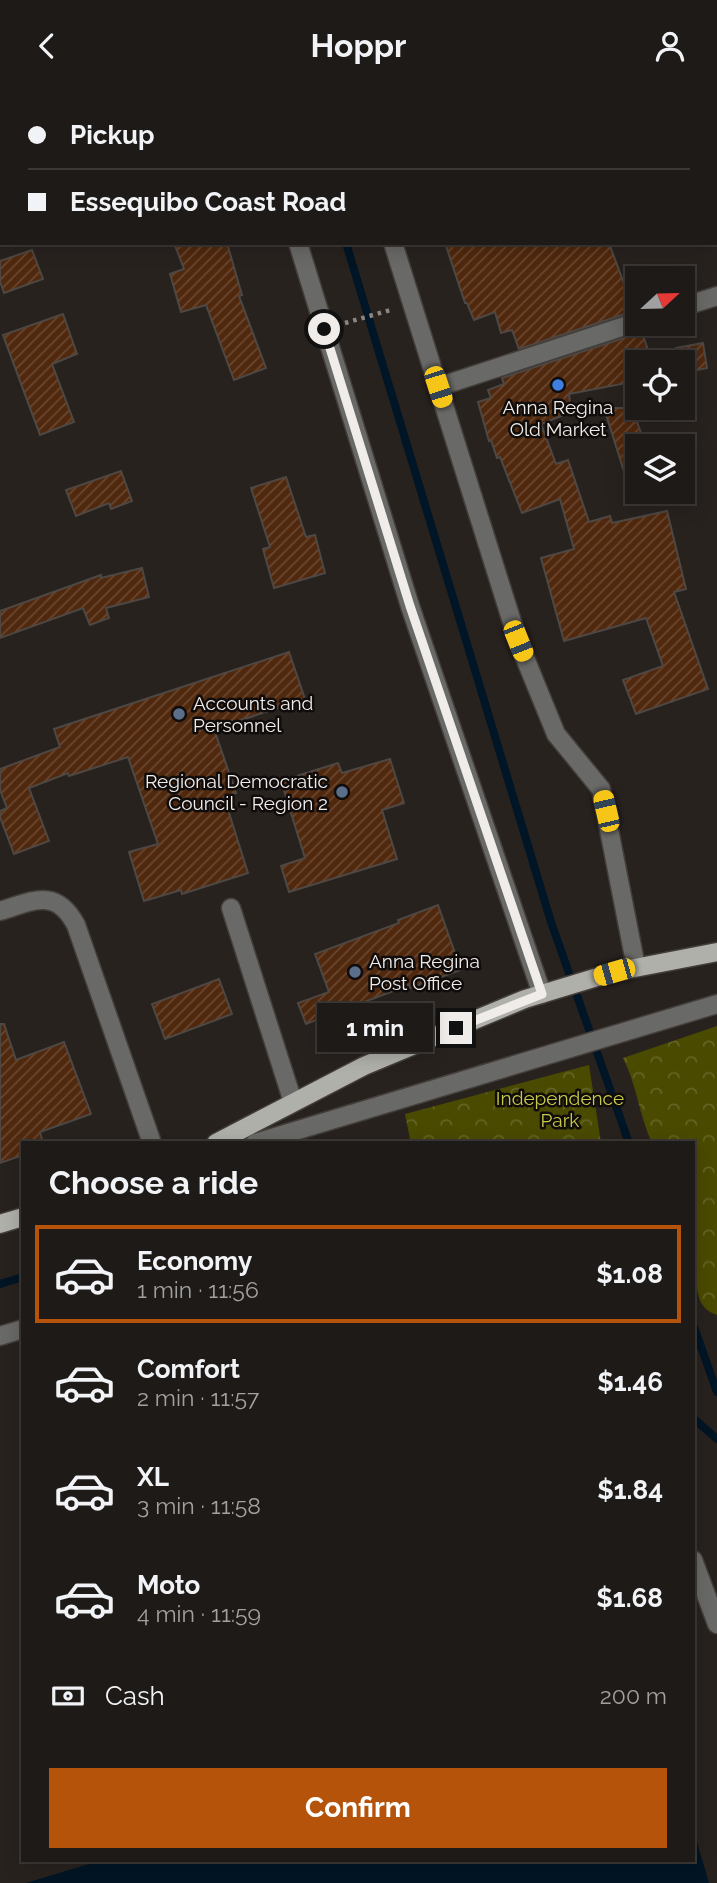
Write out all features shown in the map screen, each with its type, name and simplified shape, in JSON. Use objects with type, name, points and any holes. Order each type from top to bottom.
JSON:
[{"type":"main road","points":[[220,1141],[364,1066],[549,992],[614,972],[717,952]]},
{"type":"main road","points":[[0,1224],[21,1218]]},
{"type":"street","points":[[299,245],[410,606],[549,992]]},
{"type":"street","points":[[394,245],[518,641],[556,734],[601,789],[636,967]]},
{"type":"street","points":[[695,303],[717,296]]},
{"type":"street","points":[[438,387],[625,326]]},
{"type":"street","points":[[0,911],[39,899],[56,901],[69,911],[151,1141]]},
{"type":"street","points":[[231,908],[293,1102]]},
{"type":"street","points":[[262,1141],[717,1004]]},
{"type":"street","points":[[0,1336],[21,1330]]},
{"type":"street","points":[[695,1565],[717,1625]]},
{"type":"path","points":[[324,329],[412,304]]},
{"type":"green space","name":"Independence Park","points":[[717,1026],[717,1315],[701,1303],[695,1280],[695,1141],[651,1141],[623,1058]]},
{"type":"green space","name":"Independence Park","points":[[589,1065],[601,1141],[410,1139],[405,1114]]},
{"type":"water","points":[[695,1836],[709,1883],[26,1883],[95,1862],[695,1862]]},
{"type":"building","points":[[175,245],[228,245],[242,295],[239,296],[266,368],[234,380],[206,305],[181,312],[170,274],[184,269]]},
{"type":"building","points":[[446,245],[610,245],[625,287],[625,314],[519,349],[512,330],[501,333],[495,312],[474,320]]},
{"type":"building","points":[[32,250],[43,279],[4,293],[0,281],[0,261]]},
{"type":"building","points":[[63,314],[77,354],[52,364],[74,422],[40,435],[3,335]]},
{"type":"building","points":[[630,336],[643,336],[648,350],[625,350],[625,383],[569,394],[571,412],[541,424],[556,464],[568,460],[589,522],[610,516],[612,523],[667,511],[686,589],[674,592],[708,689],[636,714],[623,680],[663,666],[646,618],[564,641],[541,558],[574,549],[560,499],[522,513],[500,457],[497,458],[491,440],[489,441],[478,402],[491,398],[488,390],[504,384],[502,378]]},
{"type":"building","points":[[703,343],[707,368],[695,370],[695,350],[676,348]]},
{"type":"building","points":[[604,408],[625,408],[625,420],[636,420],[641,434],[625,434],[625,475]]},
{"type":"building","points":[[121,471],[132,501],[111,509],[109,503],[76,516],[66,490]]},
{"type":"building","points":[[286,477],[306,537],[315,535],[325,573],[274,588],[263,549],[270,547],[251,488]]},
{"type":"building","points":[[142,568],[149,597],[106,608],[109,618],[90,625],[83,608],[0,638],[0,611],[101,575],[101,578]]},
{"type":"building","points":[[289,652],[305,699],[214,729],[236,793],[224,797],[248,873],[182,894],[181,890],[144,901],[129,852],[158,844],[128,757],[69,776],[68,773],[29,788],[49,841],[14,854],[0,817],[0,811],[7,808],[0,790],[0,769],[60,747],[54,729]]},
{"type":"building","points":[[390,759],[404,803],[382,810],[397,859],[289,892],[281,866],[305,858],[281,781],[338,763],[342,773]]},
{"type":"building","points":[[438,905],[461,970],[410,988],[409,985],[306,1024],[298,1003],[329,992],[315,954],[399,923],[398,920]]},
{"type":"building","points":[[219,979],[232,1014],[165,1039],[152,1004]]},
{"type":"building","points":[[0,1024],[4,1024],[16,1060],[64,1042],[91,1114],[40,1132],[42,1141],[21,1141],[21,1156],[0,1163]]},
{"type":"waterway","points":[[347,245],[551,922],[628,1141]]},
{"type":"waterway","points":[[0,1284],[21,1278]]},
{"type":"waterway","points":[[695,1330],[717,1392]]},
{"type":"waterway","points":[[695,1420],[717,1439]]},
{"type":"place","name":"Anna Regina Old Market","points":[[558,385]]},
{"type":"place","name":"Accounts and Personnel","points":[[179,714]]},
{"type":"place","name":"Regional Democratic Council - Region 2","points":[[342,792]]},
{"type":"place","name":"Anna Regina Post Office","points":[[355,972]]},
{"type":"route","points":[[324,329],[410,606],[542,994],[456,1028]]}]
